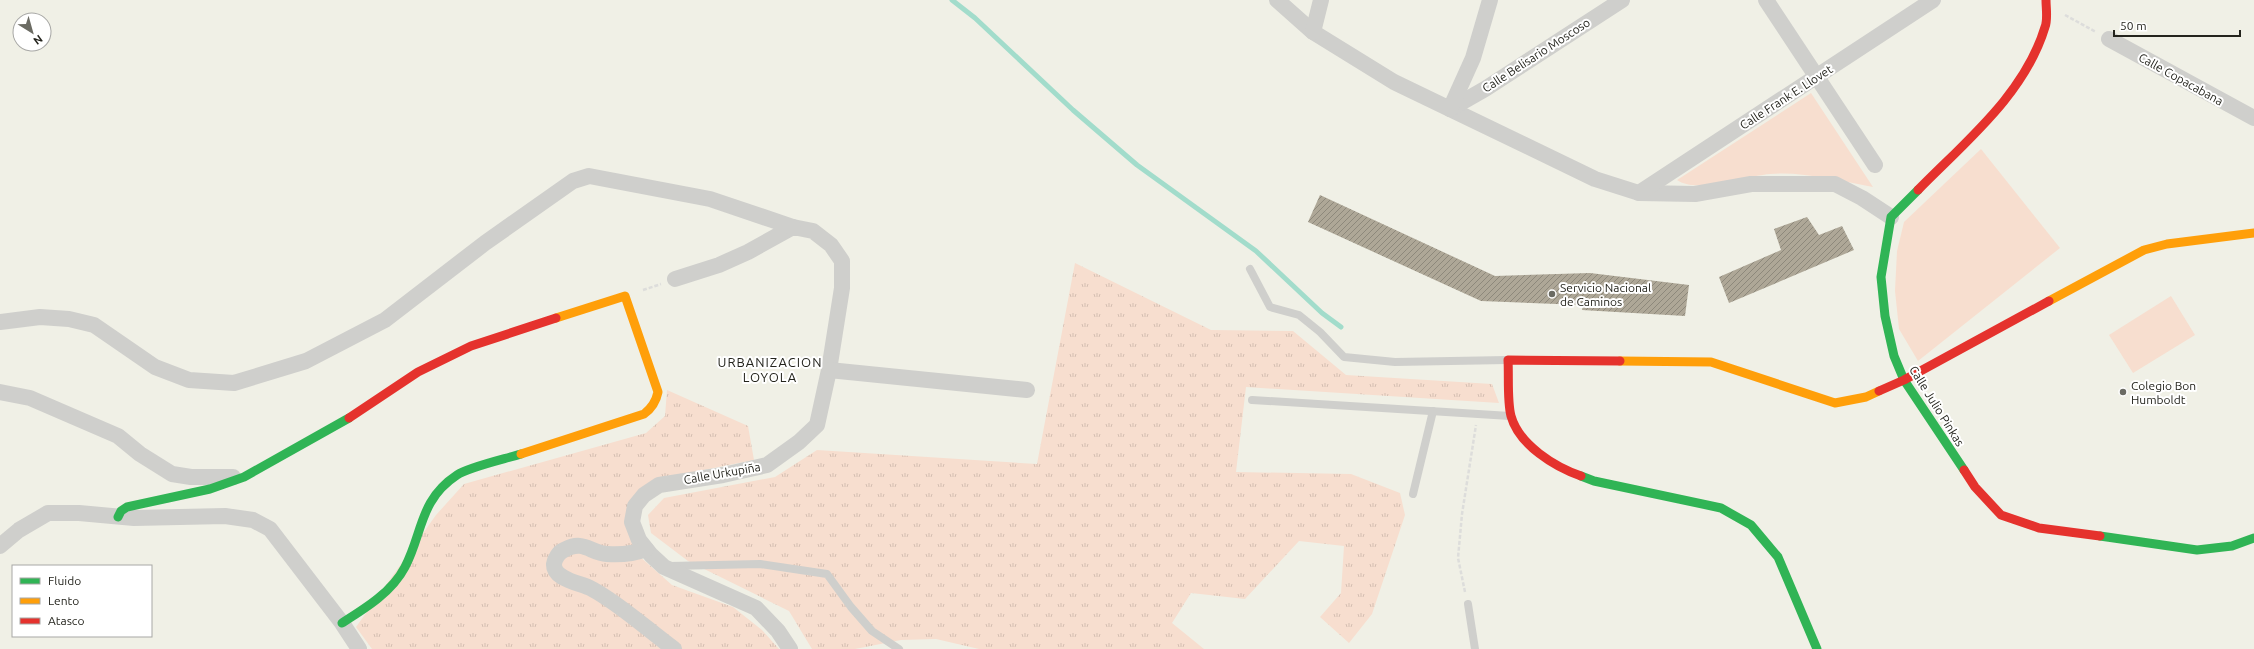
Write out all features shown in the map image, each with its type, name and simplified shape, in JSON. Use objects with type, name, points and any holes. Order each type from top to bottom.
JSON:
[{"type":"street","points":[[1277,0],[1313,32],[1394,82],[1596,179],[1639,193],[1695,194],[1751,184],[1835,184],[1862,198],[1891,217],[1994,113],[2030,64],[2046,26],[2046,2]]},
{"type":"street","points":[[1313,32],[1321,0]]},
{"type":"street","points":[[1450,109],[1472,58],[1490,0]]},
{"type":"street","name":"Calle Belisario Moscoso","points":[[1450,109],[1485,89],[1622,0]]},
{"type":"street","points":[[1766,0],[1875,165]]},
{"type":"street","name":"Calle Frank E. Llovet","points":[[1639,193],[1933,0]]},
{"type":"street","name":"Calle Copacabana","points":[[2109,39],[2254,118]]},
{"type":"street","name":"Calle Urkupiña","points":[[0,322],[40,317],[70,319],[94,325],[155,367],[189,380],[234,383],[306,361],[385,320],[485,243],[573,181],[589,176],[710,199],[793,227],[813,231],[831,245],[842,261],[842,288],[829,370],[817,426],[799,442],[767,464],[723,475],[659,486],[644,495],[635,506],[632,522],[639,540],[664,566],[756,608],[778,631],[790,649]]},
{"type":"street","name":"Calle Julio Pinkas","points":[[1891,217],[1881,277],[1886,323],[1894,356],[1904,380],[1975,487],[2002,515],[2040,528],[2197,550],[2232,546],[2254,539]]},
{"type":"street","points":[[675,279],[748,252],[793,227]]},
{"type":"street","points":[[1817,649],[1778,557],[1752,525],[1721,508],[1594,481],[1561,469],[1526,442],[1512,416],[1508,360],[1711,362],[1835,403],[1866,397],[1904,380],[2144,250],[2167,244],[2254,233]]},
{"type":"street","points":[[118,517],[121,511],[127,507],[210,489],[244,477],[334,428],[418,372],[471,346],[625,296],[658,392],[657,402],[653,408],[644,414],[458,474],[442,486],[433,498],[419,525],[405,566],[393,585],[342,623]]},
{"type":"street","points":[[829,370],[1027,390]]},
{"type":"street","points":[[0,392],[30,398],[118,436],[140,454],[172,474],[191,477],[244,477]]},
{"type":"street","points":[[0,546],[19,530],[48,513],[79,513],[134,518],[225,516],[253,520],[270,529],[342,623],[359,649]]},
{"type":"street","points":[[646,549],[632,554],[605,554],[585,546],[572,545],[559,552],[554,563],[555,570],[562,577],[598,592],[674,649]]},
{"type":"lane","points":[[1250,268],[1270,307],[1299,315],[1320,332],[1344,357],[1394,362],[1508,360]]},
{"type":"lane","points":[[1252,400],[1512,416]]},
{"type":"lane","points":[[1413,494],[1433,411]]},
{"type":"lane","points":[[664,566],[760,564],[827,574],[851,607],[872,631],[899,649]]},
{"type":"lane","points":[[1468,604],[1475,649]]},
{"type":"path","points":[[2046,2],[2109,39]]},
{"type":"path","points":[[625,296],[675,279]]},
{"type":"path","points":[[1468,604],[1458,558],[1462,514],[1478,414]]},
{"type":"green space","points":[[1811,93],[1873,187],[1822,177],[1782,173],[1760,175],[1708,185],[1685,184],[1677,180]]},
{"type":"green space","points":[[1981,149],[2060,248],[1918,361],[1899,329],[1895,291],[1897,251],[1904,222]]},
{"type":"green space","points":[[1075,263],[1211,330],[1293,331],[1346,375],[1492,384],[1499,403],[1246,387],[1236,472],[1351,474],[1400,493],[1405,515],[1372,614],[1349,643],[1320,617],[1341,593],[1344,546],[1299,541],[1245,599],[1191,593],[1172,623],[1204,649],[979,649],[936,639],[901,640],[855,649],[812,649],[789,611],[688,561],[651,533],[648,515],[664,498],[775,477],[817,450],[1037,464]]},
{"type":"green space","points":[[2171,296],[2195,335],[2133,373],[2109,335]]},
{"type":"green space","points":[[667,390],[748,426],[754,460],[663,478],[630,522],[638,555],[672,585],[733,607],[762,630],[779,649],[372,649],[356,627],[436,515],[464,484],[646,433],[665,416]]},
{"type":"building","points":[[1320,195],[1495,276],[1590,273],[1689,285],[1685,316],[1582,310],[1583,305],[1481,301],[1308,222]]},
{"type":"building","points":[[1807,217],[1819,235],[1842,226],[1854,250],[1729,303],[1719,277],[1781,250],[1774,229]]},
{"type":"waterway","points":[[952,0],[975,18],[1073,110],[1137,165],[1256,251],[1322,313],[1341,327]]},
{"type":"traffic: fast","points":[[1918,190],[1891,217],[1881,277],[1885,316],[1894,356],[1904,380],[1964,470]]},
{"type":"traffic: fast","points":[[118,517],[121,511],[127,507],[210,489],[244,477],[349,418]]},
{"type":"traffic: fast","points":[[342,623],[378,599],[400,576],[411,554],[429,506],[435,495],[445,485],[457,475],[470,469],[521,454]]},
{"type":"traffic: fast","points":[[1581,476],[1594,481],[1721,508],[1751,525],[1778,557],[1817,649]]},
{"type":"traffic: fast","points":[[2100,536],[2197,550],[2232,546],[2254,538]]},
{"type":"traffic: slow","points":[[2049,301],[2144,250],[2167,244],[2254,233]]},
{"type":"traffic: slow","points":[[521,454],[644,414],[655,402],[657,396],[658,392],[625,296],[556,318]]},
{"type":"traffic: slow","points":[[1620,361],[1711,362],[1835,403],[1866,397],[1879,391]]},
{"type":"traffic: jam","points":[[1918,190],[1992,116],[2023,74],[2036,51],[2046,24],[2046,0]]},
{"type":"traffic: jam","points":[[1879,391],[1904,380],[2049,301]]},
{"type":"traffic: jam","points":[[349,418],[418,372],[471,346],[556,318]]},
{"type":"traffic: jam","points":[[1581,476],[1560,467],[1539,454],[1515,427],[1511,416],[1509,403],[1508,360],[1620,361]]},
{"type":"traffic: jam","points":[[1964,470],[1975,487],[2001,515],[2039,528],[2100,536]]},
{"type":"place","name":"Servicio Nacional de Caminos","points":[[1552,294]]},
{"type":"place","name":"Colegio Bon Humboldt","points":[[2123,392]]},
{"type":"district","name":"URBANIZACION LOYOLA","points":[[770,370]]}]
